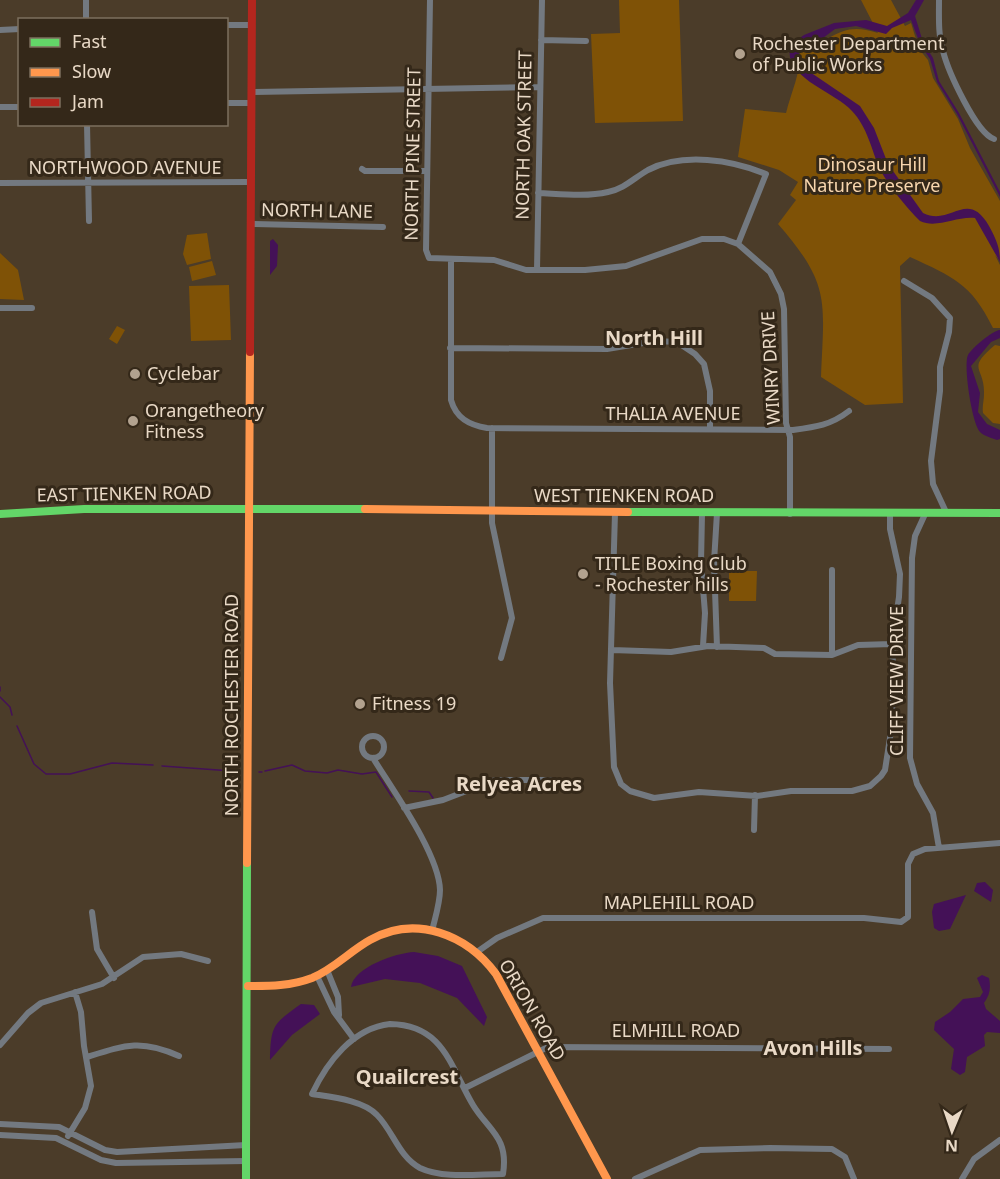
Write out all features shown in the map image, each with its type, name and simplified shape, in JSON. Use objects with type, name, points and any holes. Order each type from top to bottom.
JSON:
[{"type":"main road","name":"NORTH ROCHESTER ROAD","points":[[246,1179],[252,0]]},
{"type":"main road","name":"EAST TIENKEN ROAD","points":[[0,514],[84,509],[249,508]]},
{"type":"main road","name":"WEST TIENKEN ROAD","points":[[249,508],[702,514],[1000,513]]},
{"type":"main road","name":"ORION ROAD","points":[[248,986],[290,985],[317,976],[359,946],[381,935],[408,929],[432,931],[467,944],[477,952],[501,984],[607,1179]]},
{"type":"street","points":[[86,0],[86,18]]},
{"type":"street","name":"NORTH PINE STREET","points":[[430,0],[427,255],[429,258],[452,259]]},
{"type":"street","name":"NORTH OAK STREET","points":[[537,270],[542,0]]},
{"type":"street","points":[[939,0],[941,43],[948,66],[983,132],[994,139]]},
{"type":"street","points":[[228,25],[252,25]]},
{"type":"street","points":[[0,30],[18,29]]},
{"type":"street","points":[[541,40],[586,41]]},
{"type":"street","points":[[251,92],[540,87]]},
{"type":"street","points":[[228,103],[251,103]]},
{"type":"street","points":[[0,107],[18,107]]},
{"type":"street","points":[[87,126],[89,221]]},
{"type":"street","points":[[501,658],[512,615],[495,541],[492,512],[492,428],[479,427],[462,419],[453,408],[450,348],[452,259],[494,260],[526,270],[615,268],[711,238],[738,243],[766,174],[725,162],[674,162],[650,170],[624,187],[605,193],[538,193]]},
{"type":"street","points":[[362,168],[365,171],[427,171]]},
{"type":"street","name":"NORTHWOOD AVENUE","points":[[0,183],[250,182]]},
{"type":"street","name":"NORTH LANE","points":[[251,228],[383,227]]},
{"type":"street","name":"WINRY DRIVE","points":[[738,243],[770,272],[781,294],[790,514]]},
{"type":"street","points":[[904,281],[932,297],[950,318],[950,332],[940,367],[940,391],[936,404],[936,432],[932,439],[931,461],[933,484],[946,512]]},
{"type":"street","points":[[0,308],[32,308]]},
{"type":"street","points":[[450,348],[607,349],[655,341],[677,342],[695,354],[704,364],[710,391],[710,428]]},
{"type":"street","name":"THALIA AVENUE","points":[[492,428],[788,430],[821,427],[836,421],[849,411]]},
{"type":"street","name":"CLIFF VIEW DRIVE","points":[[926,512],[915,536],[912,558],[910,758],[917,784],[933,813],[939,848]]},
{"type":"street","points":[[615,513],[612,753],[614,767],[621,784],[638,795],[654,798],[707,791],[755,795],[803,790],[852,792],[870,786],[881,776],[885,770],[890,738],[890,710],[894,683],[892,644],[898,618],[900,574],[890,529],[890,514]]},
{"type":"street","points":[[717,513],[714,562],[717,647]]},
{"type":"street","points":[[702,514],[701,563],[705,613],[703,646]]},
{"type":"street","points":[[832,570],[832,656]]},
{"type":"street","points":[[612,650],[671,652],[703,646],[764,648],[775,654],[832,656],[858,645],[892,644]]},
{"type":"street","points":[[379,768],[380,756],[384,749],[383,742],[378,737],[372,736],[363,742],[362,748],[366,755],[373,758],[379,768],[404,808],[430,855],[439,880],[439,897],[432,931]]},
{"type":"street","points":[[373,758],[380,756]]},
{"type":"street","points":[[404,808],[444,800],[495,780],[551,780]]},
{"type":"street","points":[[754,830],[755,795]]},
{"type":"street","points":[[939,848],[1000,843]]},
{"type":"street","name":"MAPLEHILL ROAD","points":[[477,952],[497,938],[543,918],[864,918],[901,922],[908,917],[909,864],[913,854],[939,848]]},
{"type":"street","points":[[92,912],[98,949],[114,978]]},
{"type":"street","points":[[0,1045],[34,1008],[48,1000],[114,978],[135,961],[153,954],[195,955],[208,961]]},
{"type":"street","points":[[327,970],[338,997],[339,1015]]},
{"type":"street","points":[[317,976],[334,1012],[339,1015],[354,1039]]},
{"type":"street","points":[[65,1141],[85,1108],[91,1078],[81,1012],[75,992]]},
{"type":"street","points":[[400,1024],[414,1028],[441,1046],[465,1089],[475,1108],[498,1134],[503,1162],[502,1174],[447,1174],[425,1170],[409,1159],[374,1112],[355,1104],[312,1094],[325,1070],[354,1039],[380,1025],[400,1024]]},
{"type":"street","points":[[87,1057],[124,1045],[137,1044],[159,1047],[179,1056]]},
{"type":"street","name":"ELMHILL ROAD","points":[[465,1089],[536,1051],[548,1047],[593,1045],[890,1049]]},
{"type":"street","points":[[0,1124],[44,1125],[70,1133],[105,1150],[117,1152],[246,1145]]},
{"type":"street","points":[[0,1135],[43,1136],[65,1141],[101,1160],[116,1163],[246,1161]]},
{"type":"street","points":[[962,1179],[975,1159],[1000,1140]]},
{"type":"street","points":[[635,1179],[700,1150],[770,1148],[832,1149],[846,1157],[854,1179]]},
{"type":"street","points":[[170,1150],[171,1162]]},
{"type":"green space","points":[[619,0],[679,0],[683,121],[595,123],[591,34],[620,33]]},
{"type":"green space","name":"Dinosaur Hill Nature Preserve","points":[[861,0],[891,0],[905,26],[911,23],[919,49],[928,60],[933,78],[958,119],[970,148],[1000,201],[1000,261],[995,255],[1000,265],[1000,328],[993,328],[977,301],[949,276],[910,257],[900,266],[903,403],[865,405],[821,377],[823,311],[816,279],[795,245],[778,224],[796,200],[790,195],[798,182],[779,170],[738,157],[745,109],[786,113],[798,73],[800,49],[804,45],[824,40],[846,30],[878,33]]},
{"type":"green space","points":[[207,233],[211,259],[187,265],[183,254],[187,235]]},
{"type":"green space","points":[[0,253],[18,270],[24,300],[0,299]]},
{"type":"green space","points":[[212,261],[216,275],[192,281],[189,267]]},
{"type":"green space","points":[[229,285],[231,340],[191,341],[189,286]]},
{"type":"green space","points":[[117,326],[125,330],[117,344],[109,339]]},
{"type":"green space","points":[[995,345],[1000,346],[1000,424],[993,423],[983,413],[984,385],[979,368],[981,359]]},
{"type":"green space","points":[[729,571],[757,571],[756,601],[729,601]]},
{"type":"shaded area","points":[[916,0],[924,0],[915,16],[923,42],[933,58],[939,81],[959,113],[1000,192],[1000,197],[957,114],[937,82],[930,59],[920,44],[911,20],[892,28],[886,34],[856,26],[835,29],[819,41],[800,43],[798,61],[807,70],[860,106],[874,128],[888,164],[923,213],[942,216],[966,209],[981,215],[996,239],[1000,262],[975,218],[933,224],[920,221],[883,175],[866,132],[852,111],[811,82],[793,66],[790,56],[791,44],[804,35],[834,23],[866,20],[887,26],[908,13]]},
{"type":"shaded area","points":[[273,239],[278,245],[277,266],[270,275],[270,241]]},
{"type":"shaded area","points":[[1000,330],[1000,338],[991,342],[971,366],[980,393],[978,412],[987,424],[1000,430],[1000,439],[997,440],[986,436],[977,427],[969,394],[967,361],[968,355],[978,344]]},
{"type":"shaded area","points":[[985,882],[993,890],[991,902],[974,891],[977,883]]},
{"type":"shaded area","points":[[966,895],[950,929],[939,931],[934,928],[932,912],[934,904]]},
{"type":"shaded area","points":[[414,952],[438,956],[462,966],[487,1017],[484,1026],[457,998],[420,983],[385,979],[351,987],[360,973],[377,962]]},
{"type":"shaded area","points":[[982,975],[989,978],[990,985],[989,994],[984,1003],[986,1009],[1000,1021],[1000,1033],[987,1032],[984,1035],[985,1046],[967,1057],[965,1072],[960,1075],[951,1069],[954,1049],[934,1030],[935,1022],[963,999],[980,997],[983,992],[977,978]]},
{"type":"shaded area","points":[[301,1004],[314,1005],[320,1014],[292,1035],[270,1060],[271,1039],[275,1026],[284,1016]]},
{"type":"waterway","points":[[0,697],[10,707],[12,715]]},
{"type":"waterway","points":[[17,726],[34,764],[46,774],[70,774],[112,763],[153,765]]},
{"type":"waterway","points":[[265,771],[292,765],[305,771],[327,773],[338,770],[362,774],[376,772],[392,797]]},
{"type":"waterway","points":[[162,766],[232,771]]},
{"type":"waterway","points":[[409,791],[429,792],[433,798]]},
{"type":"traffic: fast","points":[[0,514],[84,509],[365,509]]},
{"type":"traffic: fast","points":[[628,512],[1000,513]]},
{"type":"traffic: fast","points":[[246,1145],[247,863]]},
{"type":"traffic: fast","points":[[246,1145],[246,1179]]},
{"type":"traffic: slow","points":[[247,863],[250,352]]},
{"type":"traffic: slow","points":[[365,509],[628,512]]},
{"type":"traffic: slow","points":[[248,986],[272,986],[312,978],[328,970],[363,944],[387,932],[422,929],[456,939],[484,960],[496,974],[607,1179]]},
{"type":"traffic: jam","points":[[250,352],[252,0]]},
{"type":"place","name":"Rochester Department of Public Works","points":[[740,54]]},
{"type":"place","name":"Cyclebar","points":[[135,374]]},
{"type":"place","name":"Orangetheory Fitness","points":[[133,421]]},
{"type":"place","name":"TITLE Boxing Club - Rochester hills","points":[[583,574]]},
{"type":"place","name":"Fitness 19","points":[[360,704]]},
{"type":"district","name":"North Hill","points":[[654,338]]},
{"type":"district","name":"Relyea Acres","points":[[519,784]]},
{"type":"district","name":"Avon Hills","points":[[813,1048]]},
{"type":"district","name":"Quailcrest","points":[[407,1077]]}]
